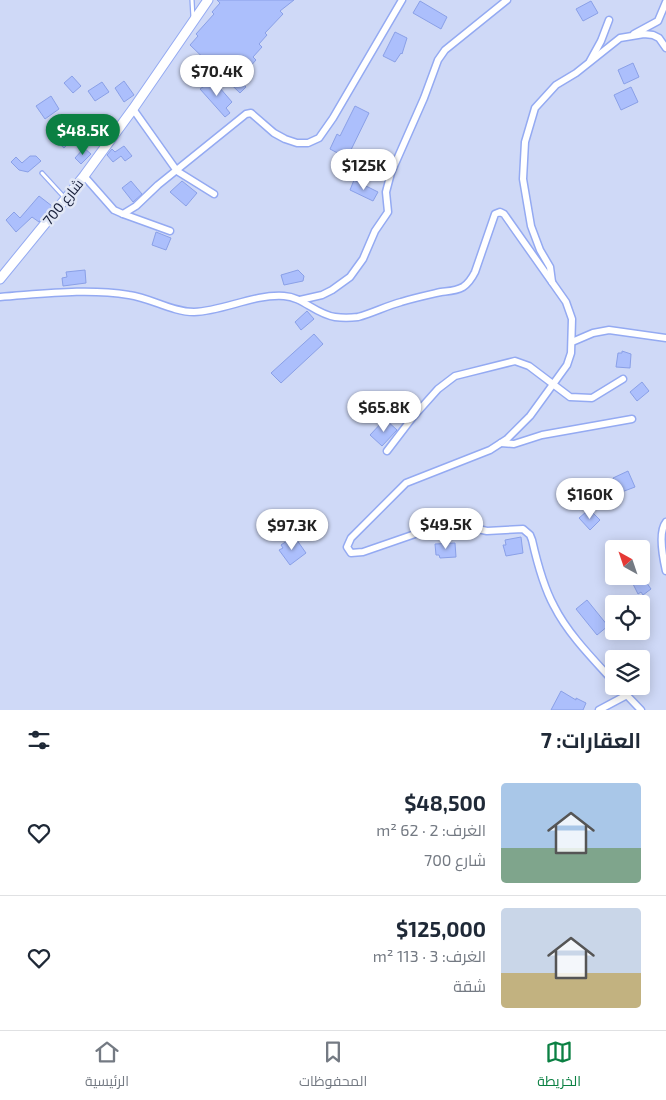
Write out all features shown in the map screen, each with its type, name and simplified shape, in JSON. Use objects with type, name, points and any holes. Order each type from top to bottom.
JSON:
[{"type":"main road","name":"شارع 700","points":[[0,279],[84,176],[208,0]]},
{"type":"street","points":[[122,214],[136,206],[158,185],[230,125],[249,113],[274,133],[285,139],[297,143],[308,143],[319,138],[337,111],[402,0]]},
{"type":"street","points":[[300,300],[322,295],[332,290],[346,280],[357,268],[375,231],[388,212],[386,192],[391,173],[424,98],[438,60],[445,50],[507,0]]},
{"type":"street","points":[[629,36],[658,21],[666,2]]},
{"type":"street","points":[[589,63],[601,41],[609,20]]},
{"type":"street","points":[[552,283],[550,268],[535,237],[522,179],[526,142],[535,108],[543,97],[556,85],[589,63],[620,38],[644,34],[659,38],[666,48]]},
{"type":"street","points":[[133,109],[177,170],[214,194]]},
{"type":"street","points":[[84,176],[114,210],[170,231]]},
{"type":"street","points":[[0,297],[46,293],[105,292],[143,297],[182,311],[194,312],[276,296],[292,297],[300,300],[317,312],[336,318],[346,318],[365,314],[399,302],[453,291],[462,287],[470,281],[475,272],[487,243],[493,218],[495,214],[500,212],[508,218],[571,312],[573,330],[567,365],[530,416],[501,443],[490,450],[406,483],[351,538],[347,546],[351,553],[363,552],[444,524],[459,525],[487,532],[523,529],[530,535],[532,540],[554,607],[575,636],[605,671]]},
{"type":"street","points":[[572,342],[593,333],[609,330],[666,338]]},
{"type":"street","points":[[387,451],[438,388],[455,376],[515,361],[529,366],[570,397],[592,398],[623,379]]},
{"type":"street","points":[[501,443],[514,444],[542,435],[632,419]]},
{"type":"street","points":[[666,522],[662,532],[663,560],[666,570]]},
{"type":"street","points":[[599,710],[627,695],[641,710]]},
{"type":"lane","points":[[192,0],[193,21]]},
{"type":"lane","points":[[42,173],[66,198]]},
{"type":"building","points":[[217,0],[294,0],[280,11],[283,14],[265,33],[267,35],[259,44],[262,47],[253,57],[256,60],[247,70],[252,75],[243,84],[246,87],[240,93],[190,45],[198,36],[196,34],[214,14],[212,12],[220,3]]},
{"type":"building","points":[[420,1],[447,17],[441,29],[413,13]]},
{"type":"building","points":[[591,1],[598,13],[583,21],[576,9]]},
{"type":"building","points":[[395,32],[407,38],[402,54],[395,62],[383,56]]},
{"type":"building","points":[[633,63],[639,77],[624,84],[618,70]]},
{"type":"building","points":[[72,76],[81,86],[73,93],[64,83]]},
{"type":"building","points":[[213,80],[232,102],[226,108],[230,113],[225,117],[200,89]]},
{"type":"building","points":[[124,81],[134,95],[124,102],[115,88]]},
{"type":"building","points":[[102,82],[109,92],[95,101],[88,91]]},
{"type":"building","points":[[631,87],[638,102],[621,110],[614,95]]},
{"type":"building","points":[[51,96],[59,109],[45,119],[36,106]]},
{"type":"building","points":[[355,106],[369,113],[347,158],[330,149],[337,134],[340,136]]},
{"type":"building","points":[[61,125],[74,138],[64,148],[51,136]]},
{"type":"building","points":[[124,146],[132,156],[125,161],[121,156],[113,162],[107,155],[112,149],[115,152]]},
{"type":"building","points":[[84,148],[91,154],[81,164],[75,158]]},
{"type":"building","points":[[30,156],[36,156],[41,161],[28,172],[19,170],[11,162],[16,157],[22,163]]},
{"type":"building","points":[[354,180],[378,192],[373,201],[350,190]]},
{"type":"building","points":[[131,181],[142,194],[133,202],[122,188]]},
{"type":"building","points":[[182,181],[197,193],[186,206],[170,192]]},
{"type":"building","points":[[39,196],[52,206],[39,222],[32,217],[16,232],[6,220],[14,212],[20,218]]},
{"type":"building","points":[[156,232],[171,238],[166,250],[152,245]]},
{"type":"building","points":[[85,270],[86,283],[63,286],[62,278],[67,277],[66,272]]},
{"type":"building","points":[[298,270],[304,276],[303,281],[284,285],[281,275]]},
{"type":"building","points":[[307,311],[314,319],[301,330],[295,322]]},
{"type":"building","points":[[314,334],[323,344],[281,383],[271,373]]},
{"type":"building","points":[[622,351],[631,354],[630,368],[616,367],[618,353],[622,353]]},
{"type":"building","points":[[642,382],[649,391],[637,401],[630,392]]},
{"type":"building","points":[[385,419],[397,430],[382,446],[370,435]]},
{"type":"building","points":[[628,471],[635,487],[619,493],[613,478]]},
{"type":"building","points":[[591,511],[600,520],[590,530],[579,518],[586,512],[588,514]]},
{"type":"building","points":[[294,536],[306,553],[290,565],[279,550],[283,548],[281,545]]},
{"type":"building","points":[[521,537],[523,553],[506,556],[503,545],[506,545],[505,540]]},
{"type":"building","points":[[455,543],[456,557],[440,558],[439,555],[436,555],[435,544]]},
{"type":"building","points":[[634,585],[648,585],[651,589],[643,595],[641,592],[638,594]]},
{"type":"building","points":[[587,600],[605,622],[605,628],[597,635],[576,609]]},
{"type":"building","points":[[561,691],[576,700],[576,698],[586,703],[583,710],[551,710]]}]
